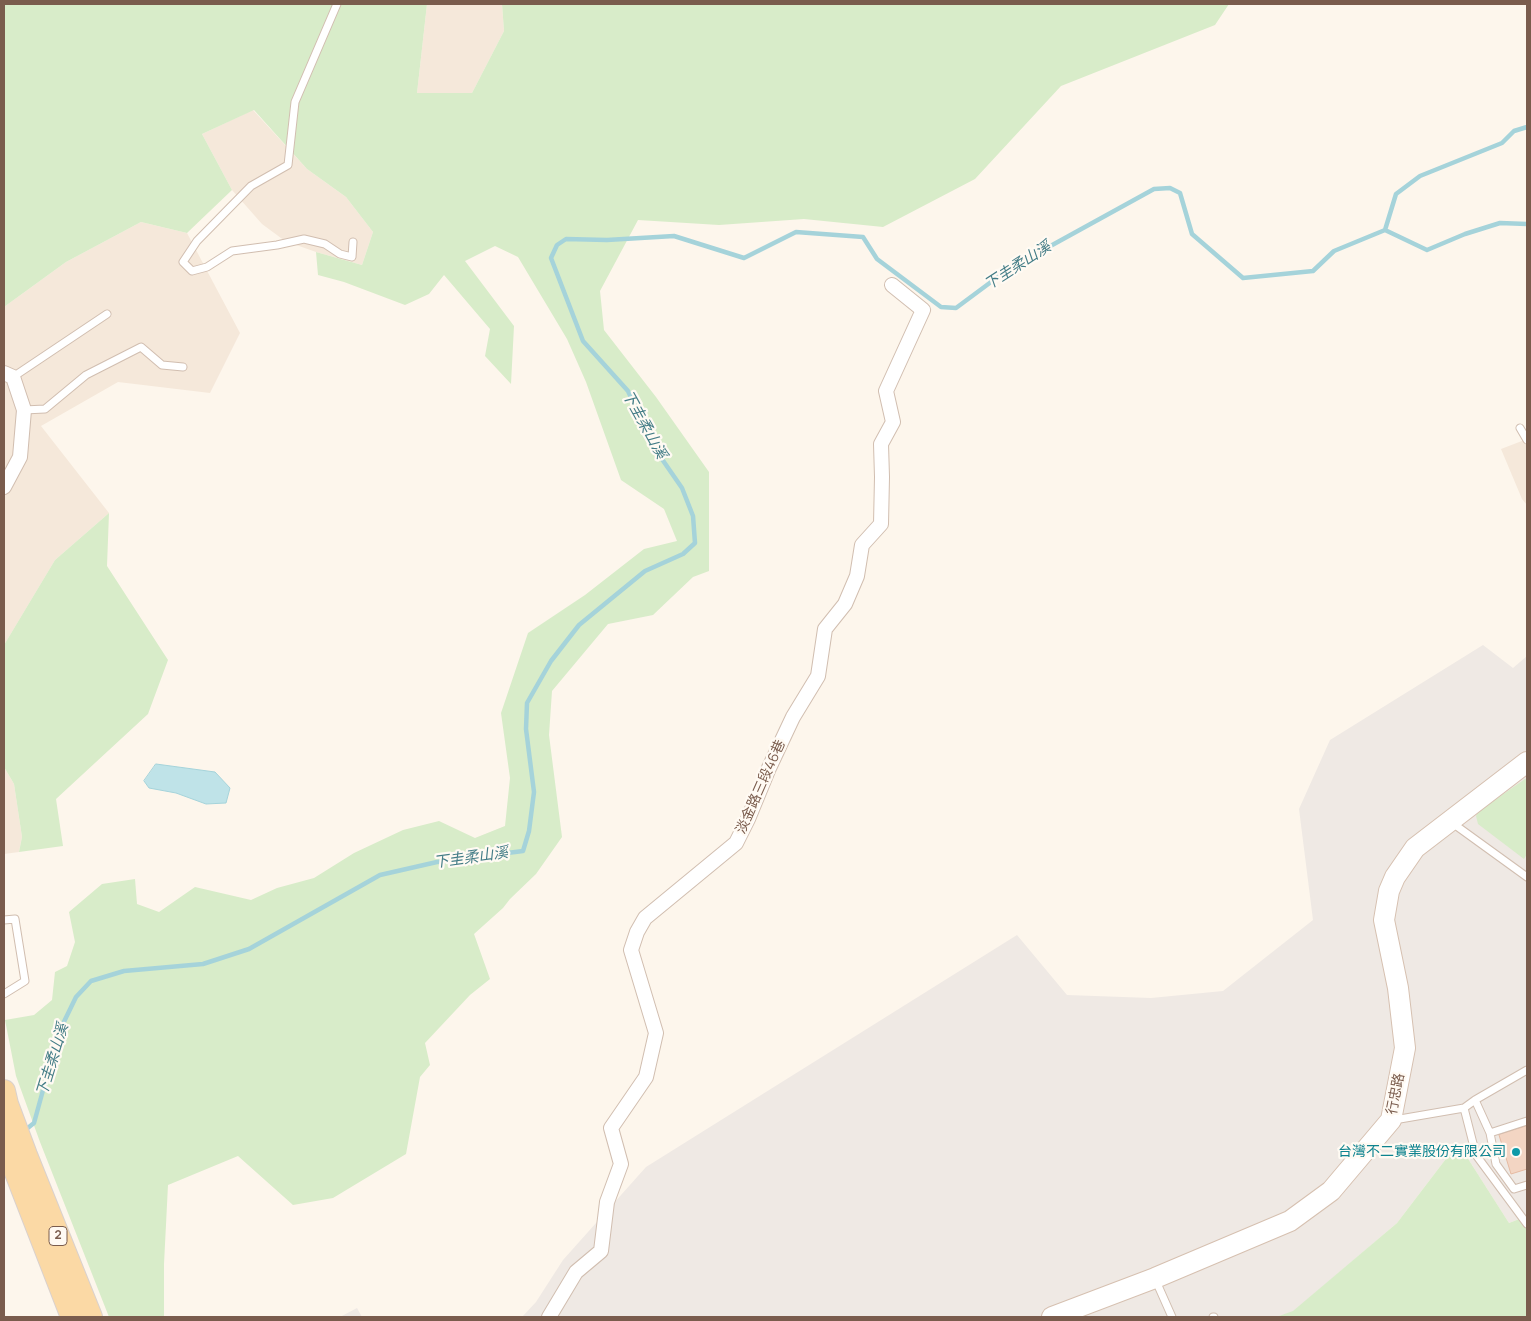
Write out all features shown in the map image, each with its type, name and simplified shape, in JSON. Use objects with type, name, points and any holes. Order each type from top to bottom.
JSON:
[{"type":"main road","name":"2","points":[[6,1098],[19,1159],[72,1317]]},
{"type":"main road","name":"2","points":[[4,1142],[19,1159],[91,1317]]},
{"type":"street","name":"淡金路三段46巷","points":[[549,1317],[576,1272],[601,1251],[608,1202],[621,1164],[611,1128],[646,1077],[656,1033],[631,950],[637,932],[645,918],[736,843],[794,717],[818,676],[825,629],[845,604],[857,576],[862,545],[881,524],[881,444],[893,422],[886,391],[923,310],[892,285]]},
{"type":"street","points":[[4,487],[20,457],[24,410],[8,375]]},
{"type":"street","name":"行忠路","points":[[1052,1317],[1154,1278],[1290,1221],[1331,1191],[1391,1120],[1405,1048],[1398,988],[1384,920],[1389,891],[1395,877],[1415,848],[1527,762]]},
{"type":"lane","points":[[337,4],[296,102],[288,165],[252,186],[197,241],[183,262],[192,271],[207,267],[232,251],[304,240],[325,244],[340,254],[352,257],[353,242]]},
{"type":"lane","points":[[8,375],[107,314]]},
{"type":"lane","points":[[24,410],[45,409],[86,375],[141,347],[162,365],[183,367]]},
{"type":"lane","points":[[1520,428],[1527,440]]},
{"type":"lane","points":[[1451,822],[1527,877]]},
{"type":"lane","points":[[4,920],[15,919],[25,981],[4,994]]},
{"type":"lane","points":[[1391,1120],[1464,1108],[1527,1070]]},
{"type":"lane","points":[[1475,1100],[1490,1132],[1496,1164],[1514,1189],[1527,1185]]},
{"type":"lane","points":[[1464,1108],[1476,1155],[1527,1224]]},
{"type":"lane","points":[[1490,1132],[1527,1121]]},
{"type":"lane","points":[[1154,1278],[1172,1317]]},
{"type":"shaded area","points":[[427,4],[502,4],[504,31],[472,93],[417,93]]},
{"type":"shaded area","points":[[253,110],[307,169],[346,197],[373,232],[362,265],[285,241],[262,224],[232,190],[202,134]]},
{"type":"shaded area","points":[[141,222],[187,233],[240,333],[210,393],[118,382],[41,426],[109,513],[55,560],[4,645],[4,307],[66,262]]},
{"type":"shaded area","points":[[1527,439],[1527,505],[1522,499],[1501,449]]},
{"type":"shaded area","points":[[1483,645],[1513,668],[1527,656],[1527,1216],[1509,1223],[1458,1143],[1397,1223],[1293,1312],[1276,1317],[522,1317],[536,1302],[563,1260],[646,1167],[1017,935],[1067,995],[1151,998],[1223,991],[1313,920],[1299,809],[1330,740]]},
{"type":"shaded area","points":[[4,767],[14,784],[22,837],[19,852],[4,854]]},
{"type":"shaded area","points":[[357,1308],[362,1317],[340,1317]]},
{"type":"green space","points":[[4,4],[427,4],[417,93],[472,93],[504,31],[502,4],[1229,4],[1215,25],[1061,86],[975,179],[883,227],[804,219],[719,225],[638,220],[600,291],[604,330],[656,397],[709,472],[709,571],[693,577],[653,615],[608,624],[552,691],[549,735],[562,837],[536,874],[474,934],[490,979],[470,995],[425,1043],[430,1065],[420,1077],[406,1154],[333,1198],[293,1205],[238,1156],[168,1185],[164,1264],[164,1317],[109,1317],[16,1076],[5,1020],[34,1015],[52,1000],[55,972],[67,966],[75,942],[69,912],[102,884],[135,879],[137,904],[159,912],[195,887],[251,900],[277,888],[314,878],[354,853],[403,830],[439,821],[475,838],[505,826],[510,778],[501,713],[528,633],[585,595],[644,549],[677,541],[664,509],[621,480],[586,382],[567,339],[518,257],[495,246],[465,261],[514,326],[511,384],[485,356],[490,329],[444,275],[429,294],[405,305],[344,282],[318,275],[316,252],[362,265],[373,232],[346,197],[307,169],[254,110],[202,134],[232,190],[187,233],[141,222],[66,262],[4,307]]},
{"type":"green space","points":[[109,513],[107,566],[168,660],[148,714],[56,799],[63,846],[19,852],[22,837],[14,784],[4,767],[4,645],[55,560]]},
{"type":"green space","points":[[1525,779],[1527,780],[1527,854],[1524,859],[1478,824],[1476,816],[1479,811]]},
{"type":"green space","points":[[1458,1143],[1509,1223],[1527,1216],[1527,1317],[1276,1317],[1293,1311],[1397,1223]]},
{"type":"water","points":[[156,764],[215,772],[230,788],[226,803],[206,804],[176,793],[149,788],[144,781]]},
{"type":"building","name":"台灣不二實業股份有限公司","points":[[1527,1126],[1527,1169],[1511,1174],[1499,1135]]},
{"type":"waterway","points":[[1385,230],[1396,194],[1420,176],[1502,143],[1514,131],[1527,127]]},
{"type":"waterway","name":"下圭柔山溪","points":[[24,1131],[34,1123],[59,1032],[76,997],[91,981],[124,971],[203,964],[249,949],[380,875],[437,862],[523,851],[529,831],[534,792],[526,729],[527,703],[551,661],[579,625],[645,571],[683,554],[695,543],[693,516],[682,488],[655,449],[628,391],[583,341],[551,258],[557,245],[566,239],[607,240],[674,236],[744,258],[796,232],[863,237],[877,259],[941,307],[956,308],[1022,259],[1045,249],[1154,189],[1170,188],[1180,193],[1192,234],[1243,278],[1313,271],[1334,251],[1385,230],[1427,250],[1465,234],[1500,223],[1527,224]]},
{"type":"place","name":"台灣不二實業股份有限公司","points":[[1516,1152]]}]
